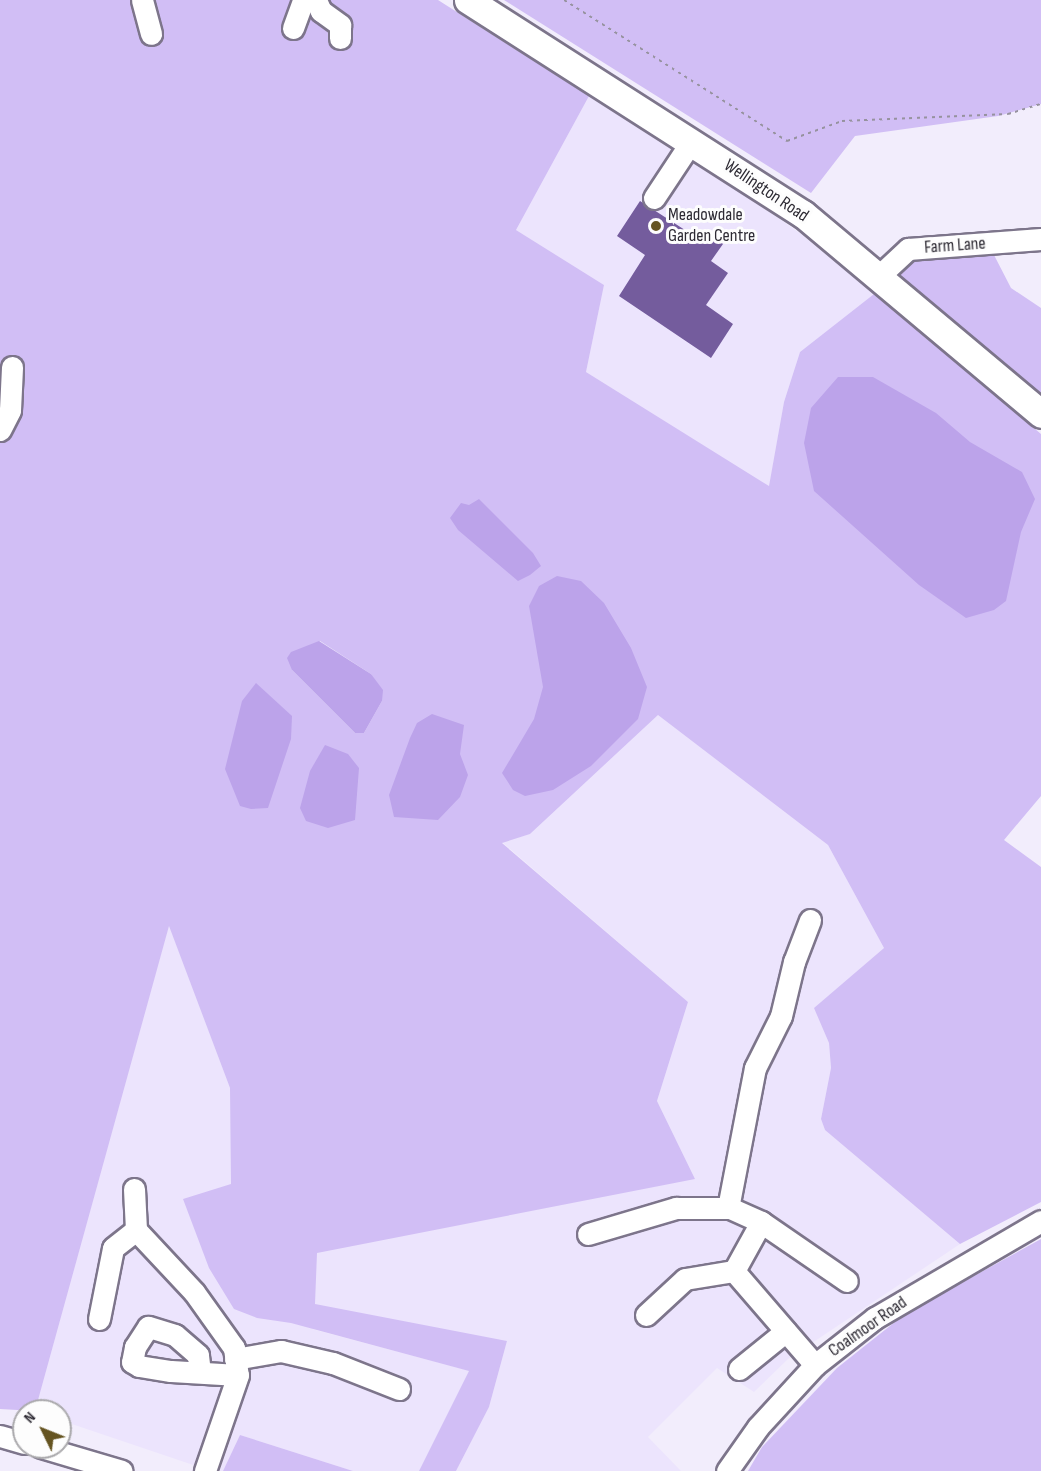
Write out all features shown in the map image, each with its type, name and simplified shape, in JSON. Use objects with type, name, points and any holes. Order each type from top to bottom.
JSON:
[{"type":"main road","name":"Wellington Road","points":[[468,0],[803,214],[1041,414]]},
{"type":"street","points":[[141,0],[150,34]]},
{"type":"street","points":[[293,28],[303,0]]},
{"type":"street","points":[[316,0],[321,11],[340,25],[340,38]]},
{"type":"street","points":[[654,198],[691,142]]},
{"type":"street","name":"Farm Lane","points":[[879,276],[908,249],[1041,239]]},
{"type":"street","points":[[0,430],[10,410],[12,367]]},
{"type":"street","points":[[728,1208],[754,1068],[781,1016],[794,962],[810,920]]},
{"type":"street","points":[[134,1189],[136,1230],[194,1292],[234,1348],[237,1367],[205,1471]]},
{"type":"street","points":[[588,1234],[676,1208],[728,1208],[761,1222],[846,1281]]},
{"type":"street","name":"Coalmoor Road","points":[[727,1471],[758,1427],[815,1365],[875,1318],[1041,1221]]},
{"type":"street","points":[[735,1271],[761,1222]]},
{"type":"street","points":[[99,1319],[113,1248],[136,1230]]},
{"type":"street","points":[[646,1315],[686,1279],[735,1271]]},
{"type":"street","points":[[735,1271],[815,1365]]},
{"type":"street","points":[[739,1369],[786,1331]]},
{"type":"street","points":[[200,1372],[237,1367],[281,1351],[333,1363],[399,1389]]},
{"type":"street","points":[[72,1456],[122,1471]]},
{"type":"path","points":[[564,0],[787,141],[842,121],[1008,114],[1041,104]]},
{"type":"shaded area","points":[[0,0],[438,0],[589,96],[516,230],[604,285],[586,372],[769,486],[784,402],[800,352],[874,294],[1041,434],[1041,796],[1004,840],[1041,867],[1041,1202],[960,1244],[825,1130],[821,1119],[831,1068],[829,1043],[814,1008],[884,948],[828,845],[658,715],[530,834],[502,843],[688,1002],[657,1101],[695,1179],[317,1253],[315,1304],[507,1341],[489,1407],[456,1471],[419,1471],[469,1371],[291,1323],[257,1318],[234,1309],[209,1268],[183,1199],[231,1184],[230,1088],[169,926],[38,1399],[12,1399],[12,1410],[0,1409]],"holes":[[[320,641],[371,674],[382,701],[364,733],[355,733],[292,670]]]},
{"type":"shaded area","points":[[504,0],[1041,0],[1041,104],[998,116],[855,136],[811,193]]},
{"type":"shaded area","points":[[589,96],[688,154],[801,234],[874,294],[800,352],[784,402],[769,487],[586,372],[604,285],[516,230]]},
{"type":"shaded area","points":[[994,255],[1011,288],[1041,308],[1041,403],[890,276],[911,258]]},
{"type":"shaded area","points":[[838,377],[873,377],[936,413],[970,442],[1022,472],[1035,499],[1021,532],[1006,601],[994,610],[966,618],[919,585],[814,491],[804,443],[811,408]]},
{"type":"shaded area","points":[[479,499],[533,553],[541,566],[530,575],[518,581],[458,530],[450,518],[461,503],[469,505]]},
{"type":"shaded area","points":[[557,576],[581,581],[604,603],[631,648],[647,687],[638,719],[591,766],[553,790],[525,796],[513,790],[502,773],[534,719],[543,687],[529,606],[539,586]]},
{"type":"shaded area","points":[[319,641],[371,674],[383,690],[382,701],[364,733],[355,733],[292,670],[287,658],[291,652]]},
{"type":"shaded area","points":[[256,683],[292,716],[291,739],[268,808],[251,809],[240,806],[225,769],[242,701]]},
{"type":"shaded area","points":[[432,714],[464,725],[460,754],[468,775],[460,797],[438,820],[394,817],[389,795],[410,738],[417,723]]},
{"type":"shaded area","points":[[658,715],[828,845],[884,948],[815,1008],[829,1043],[831,1068],[821,1119],[825,1130],[960,1244],[788,1359],[754,1392],[717,1368],[648,1437],[681,1471],[456,1471],[489,1407],[507,1341],[312,1329],[470,1371],[419,1471],[353,1471],[240,1435],[223,1471],[211,1471],[72,1424],[72,1399],[38,1399],[169,925],[230,1088],[695,1179],[657,1101],[688,1002],[502,842],[530,834]]},
{"type":"shaded area","points":[[325,745],[348,754],[359,768],[355,820],[328,828],[306,821],[300,808],[310,771]]},
{"type":"shaded area","points":[[1041,1239],[1041,1471],[748,1471],[762,1447],[837,1368],[905,1314]]},
{"type":"shaded area","points":[[240,1435],[353,1471],[223,1471]]},
{"type":"building","points":[[640,201],[702,241],[707,233],[723,244],[711,261],[728,273],[706,305],[733,324],[711,358],[619,296],[645,255],[617,236]]},
{"type":"place","name":"Meadowdale Garden Centre","points":[[656,226]]}]
